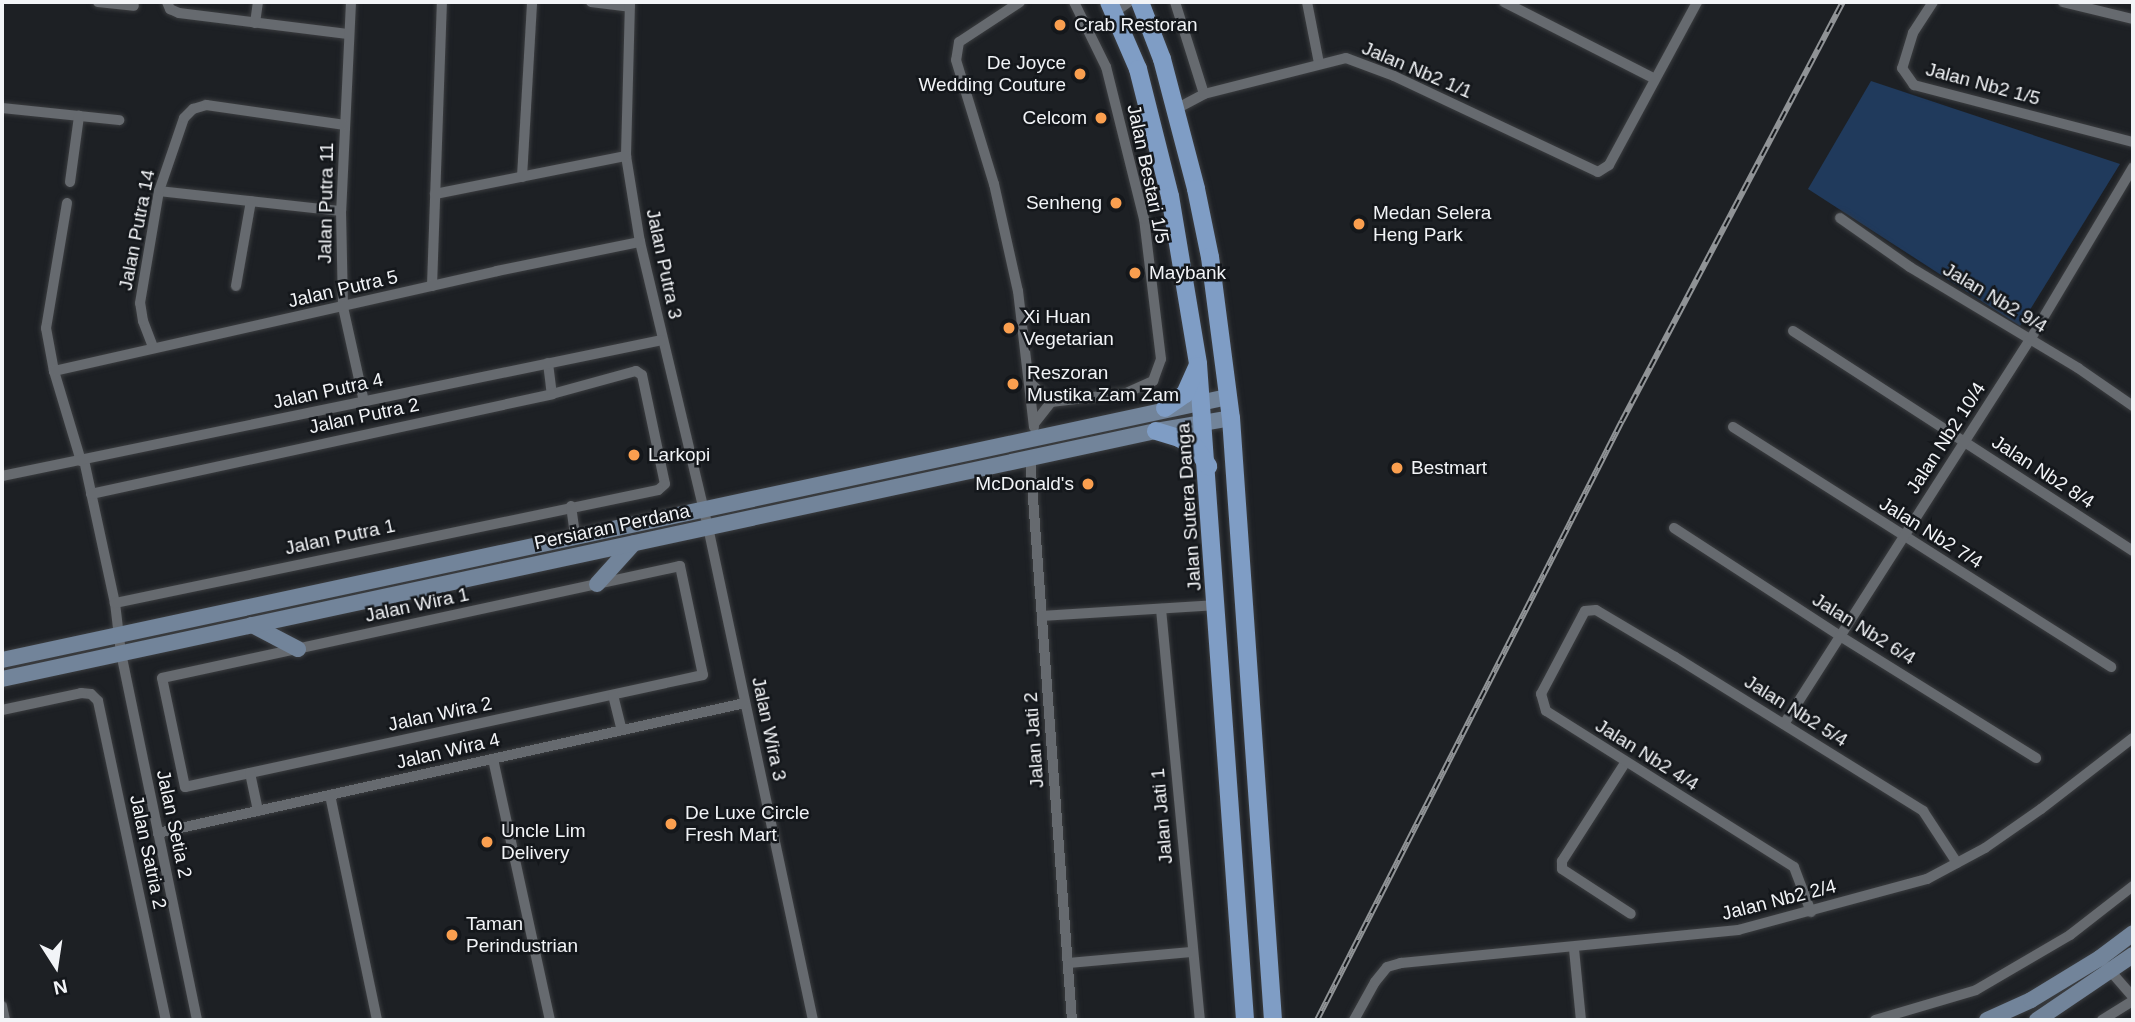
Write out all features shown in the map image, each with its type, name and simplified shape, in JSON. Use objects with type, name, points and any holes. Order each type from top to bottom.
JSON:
[{"type":"main road","points":[[1140,2],[1162,59],[1176,109],[1210,257],[1231,418],[1273,1020]]},
{"type":"main road","name":"Jalan Sutera Danga","points":[[1118,5],[1138,69],[1170,196],[1198,364],[1208,466],[1245,1020]]},
{"type":"main road","points":[[1164,408],[1185,394],[1198,364]]},
{"type":"main road","name":"Persiaran Perdana","points":[[2,660],[704,508],[1034,430],[1228,397]]},
{"type":"main road","name":"Persiaran Perdana","points":[[2,679],[1156,431],[1231,418]]},
{"type":"main road","points":[[1156,431],[1179,438],[1196,449],[1208,466]]},
{"type":"main road","points":[[597,584],[634,543]]},
{"type":"main road","points":[[253,625],[298,649]]},
{"type":"main road","points":[[1987,1020],[2031,1000],[2100,958],[2133,933]]},
{"type":"main road","points":[[2037,1020],[2112,972],[2133,955]]},
{"type":"street","points":[[98,2],[134,6]]},
{"type":"street","points":[[255,23],[258,2]]},
{"type":"street","name":"Jalan Putra 11","points":[[351,2],[341,211],[343,307],[365,402]]},
{"type":"street","points":[[432,286],[442,2]]},
{"type":"street","points":[[522,177],[532,2]]},
{"type":"street","points":[[591,2],[630,5]]},
{"type":"street","points":[[1020,2],[978,27],[960,42],[956,60],[993,184],[1016,280],[1034,430]]},
{"type":"street","name":"Jalan Bestari 1/5","points":[[1051,402],[1126,393],[1153,382],[1161,359],[1144,219],[1106,67],[1074,2]]},
{"type":"street","points":[[1174,2],[1203,94]]},
{"type":"street","points":[[1307,2],[1319,63]]},
{"type":"street","points":[[1511,3],[1655,79],[1697,2]]},
{"type":"street","name":"Jalan Nb2 1/5","points":[[1933,2],[1913,33],[1902,68],[1914,85],[2133,142]]},
{"type":"street","points":[[2063,2],[2133,19]]},
{"type":"street","points":[[168,5],[179,13],[348,34]]},
{"type":"street","name":"Jalan Putra 3","points":[[630,5],[626,156],[640,242],[708,527]]},
{"type":"street","name":"Jalan Nb2 1/1","points":[[1176,109],[1203,94],[1346,58],[1394,76],[1598,172],[1609,165],[1655,79]]},
{"type":"street","name":"Jalan Putra 14","points":[[153,347],[143,321],[140,303],[159,191],[184,118],[193,108],[206,105],[344,125]]},
{"type":"street","points":[[2,108],[119,120]]},
{"type":"street","points":[[70,183],[79,116]]},
{"type":"street","points":[[435,194],[626,156]]},
{"type":"street","name":"Jalan Nb2 10/4","points":[[1784,724],[2029,340],[2133,167]]},
{"type":"street","points":[[159,191],[341,211]]},
{"type":"street","points":[[236,286],[251,201]]},
{"type":"street","name":"Jalan Setia 2","points":[[67,203],[46,328],[54,371],[91,494],[116,603],[121,653],[197,1020]]},
{"type":"street","name":"Jalan Nb2 9/4","points":[[1840,218],[1910,267],[2133,406]]},
{"type":"street","name":"Jalan Putra 5","points":[[54,371],[153,347],[640,242]]},
{"type":"street","name":"Jalan Nb2 8/4","points":[[1793,331],[2133,551]]},
{"type":"street","name":"Jalan Putra 4","points":[[2,476],[662,340]]},
{"type":"street","points":[[548,363],[552,394]]},
{"type":"street","name":"Jalan Putra 2","points":[[91,494],[552,394],[636,371],[642,375],[665,484]]},
{"type":"street","points":[[1029,383],[1051,402],[1034,430]]},
{"type":"street","name":"Jalan Nb2 7/4","points":[[1733,427],[2111,667]]},
{"type":"street","name":"Jalan Jati 2","points":[[1030,458],[1072,1020]]},
{"type":"street","name":"Jalan Putra 1","points":[[116,603],[658,490],[665,484]]},
{"type":"street","points":[[571,506],[575,536]]},
{"type":"street","name":"Jalan Wira 3","points":[[708,527],[813,1020]]},
{"type":"street","name":"Jalan Nb2 6/4","points":[[1674,528],[1840,636],[2036,758]]},
{"type":"street","name":"Jalan Wira 1","points":[[185,787],[162,678],[680,566],[703,675]]},
{"type":"street","points":[[1042,616],[1217,605]]},
{"type":"street","name":"Jalan Jati 1","points":[[1161,609],[1200,1020]]},
{"type":"street","name":"Jalan Nb2 4/4","points":[[1596,610],[1587,610],[1583,614],[1541,694],[1546,711],[1794,867],[1811,912]]},
{"type":"street","name":"Jalan Nb2 5/4","points":[[1596,610],[1923,811],[1957,863]]},
{"type":"street","name":"Jalan Wira 2","points":[[185,787],[703,675]]},
{"type":"street","name":"Jalan Satria 2","points":[[2,710],[81,693],[91,694],[98,701],[166,1020]]},
{"type":"street","points":[[613,695],[622,730]]},
{"type":"street","name":"Jalan Wira 4","points":[[158,833],[745,703]]},
{"type":"street","name":"Jalan Nb2 2/4","points":[[1354,1020],[1374,982],[1387,967],[1401,963],[1574,949],[1738,930],[1927,879],[2042,809],[2133,737]]},
{"type":"street","points":[[493,759],[550,1020]]},
{"type":"street","points":[[1625,763],[1562,861],[1562,869],[1631,914]]},
{"type":"street","points":[[250,773],[258,811]]},
{"type":"street","points":[[330,795],[377,1020]]},
{"type":"street","points":[[1875,1020],[1976,990],[2070,935],[2133,886]]},
{"type":"street","points":[[1574,949],[1581,1020]]},
{"type":"street","points":[[1068,963],[1192,952]]},
{"type":"street","points":[[2100,958],[2133,999],[2102,1020]]},
{"type":"street","points":[[2,1006],[5,1020]]},
{"type":"shaded area","points":[[1871,81],[2120,164],[2020,326],[1808,189]]},
{"type":"railway","points":[[1317,1020],[1622,421],[1843,2]]},
{"type":"place","name":"Crab Restoran","points":[[1060,25]]},
{"type":"place","name":"De Joyce Wedding Couture","points":[[1080,74]]},
{"type":"place","name":"Celcom","points":[[1101,118]]},
{"type":"place","name":"Senheng","points":[[1116,203]]},
{"type":"place","name":"Medan Selera Heng Park","points":[[1359,224]]},
{"type":"place","name":"Maybank","points":[[1135,273]]},
{"type":"place","name":"Xi Huan Vegetarian","points":[[1009,328]]},
{"type":"place","name":"Reszoran Mustika Zam Zam","points":[[1013,384]]},
{"type":"place","name":"Larkopi","points":[[634,455]]},
{"type":"place","name":"Bestmart","points":[[1397,468]]},
{"type":"place","name":"McDonald's","points":[[1088,484]]},
{"type":"place","name":"De Luxe Circle Fresh Mart","points":[[671,824]]},
{"type":"place","name":"Uncle Lim Delivery","points":[[487,842]]},
{"type":"place","name":"Taman Perindustrian","points":[[452,935]]}]
